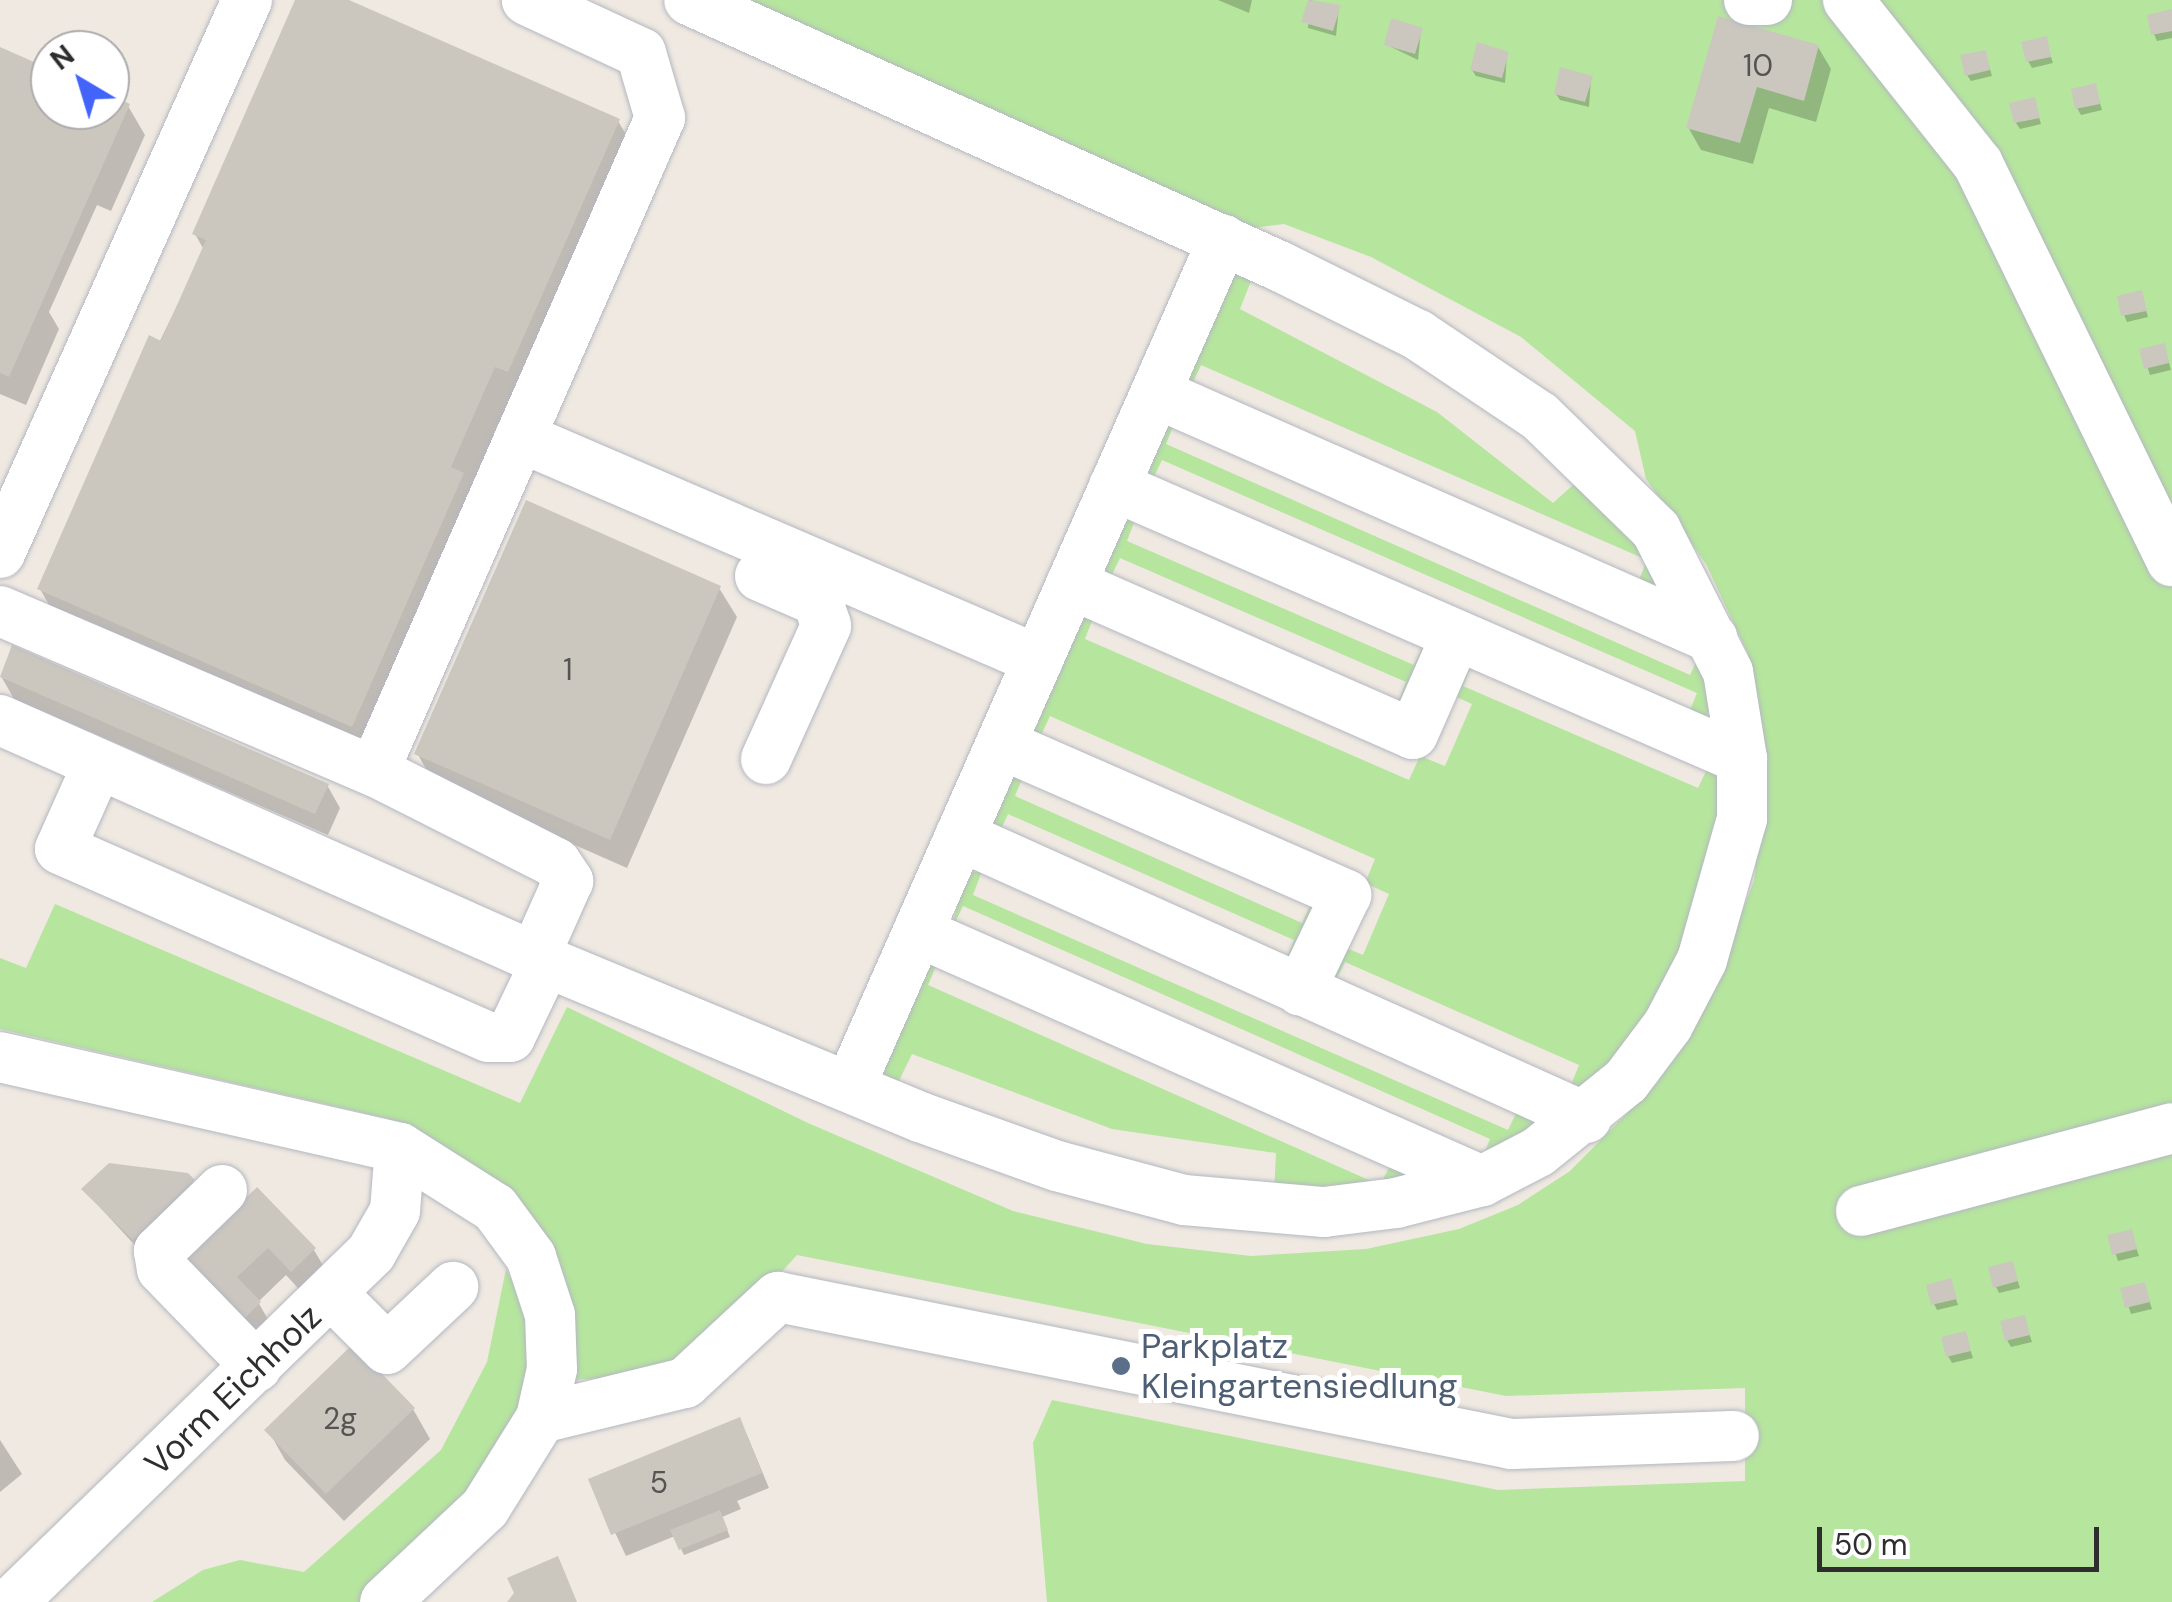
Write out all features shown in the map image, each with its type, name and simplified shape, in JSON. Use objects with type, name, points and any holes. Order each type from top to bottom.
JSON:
[{"type":"street","points":[[0,553],[247,0]]},
{"type":"street","points":[[374,772],[660,118],[641,53],[527,0]]},
{"type":"street","points":[[0,720],[540,958],[850,1086],[1057,1166],[1184,1200],[1324,1212],[1396,1204],[1482,1181],[1587,1118],[1626,1082],[1668,1025],[1702,960],[1742,819],[1742,759],[1728,672],[1656,530],[1540,416],[1418,335],[1222,240],[689,0]]},
{"type":"street","points":[[1749,0],[1767,0]]},
{"type":"street","points":[[1848,0],[1978,164],[2151,464],[2172,561]]},
{"type":"street","points":[[850,1086],[1222,240]]},
{"type":"street","points":[[1156,393],[1712,638]]},
{"type":"street","points":[[514,452],[1038,660]]},
{"type":"street","points":[[514,452],[818,600],[826,626],[766,759]]},
{"type":"street","points":[[1114,486],[1742,759]]},
{"type":"street","points":[[1071,584],[1413,734],[1456,636]]},
{"type":"street","points":[[0,611],[374,772],[556,863],[568,881],[510,1037],[490,1038],[60,849],[98,764]]},
{"type":"street","points":[[1000,744],[1346,895],[1300,991]]},
{"type":"street","points":[[960,836],[1587,1118]]},
{"type":"street","points":[[918,932],[1482,1181]]},
{"type":"street","points":[[10,1070],[400,1148],[495,1208],[531,1257],[550,1315],[552,1369],[541,1418],[485,1508],[385,1602]]},
{"type":"street","points":[[1862,1211],[2172,1128]]},
{"type":"street","name":"Vorm Eichholz","points":[[12,1602],[333,1295],[371,1253],[395,1211],[400,1148]]},
{"type":"street","points":[[222,1190],[158,1251],[162,1269],[257,1367]]},
{"type":"street","points":[[333,1295],[387,1349],[452,1288]]},
{"type":"street","points":[[541,1418],[685,1383],[778,1297],[1511,1444],[1734,1436]]},
{"type":"green space","points":[[734,0],[2172,0],[2172,1602],[1047,1602],[1033,1443],[1052,1400],[1498,1490],[1745,1481],[1745,1388],[1506,1396],[797,1255],[728,1331],[656,1374],[572,1380],[568,1288],[503,1184],[390,1119],[0,1029],[0,958],[26,968],[55,904],[520,1103],[567,1007],[808,1123],[1013,1211],[1147,1244],[1251,1256],[1366,1249],[1459,1229],[1518,1205],[1570,1171],[1657,1083],[1703,1012],[1754,881],[1767,753],[1748,654],[1706,564],[1646,479],[1635,431],[1521,337],[1371,257],[1284,224],[1253,228]]},
{"type":"green space","points":[[1256,268],[1240,309],[1437,412],[1553,503],[1584,475],[1613,502],[1665,588],[1637,585],[1647,560],[1201,365],[1191,387],[1184,364],[1224,275]]},
{"type":"green space","points":[[1175,422],[1166,444],[1690,675],[1701,652],[1715,704],[1706,715],[1688,715],[1697,693],[1162,460],[1151,483],[1142,459],[1158,428]]},
{"type":"green space","points":[[1137,515],[1127,541],[1414,665],[1426,640],[1433,652],[1396,708],[1406,682],[1120,558],[1109,581],[1102,576],[1121,519]]},
{"type":"green space","points":[[1095,613],[1085,639],[1409,780],[1420,756],[1445,766],[1472,704],[1447,693],[1473,661],[1463,686],[1698,788],[1709,765],[1728,782],[1697,935],[1599,1087],[1569,1090],[1579,1065],[1345,962],[1333,986],[1337,944],[1363,955],[1389,894],[1365,883],[1375,859],[1050,716],[1039,740],[1031,730],[1079,615]]},
{"type":"green space","points":[[1025,772],[1015,796],[1302,923],[1314,897],[1321,902],[1284,965],[1294,940],[1008,814],[997,838],[987,814],[1006,776]]},
{"type":"green space","points":[[982,871],[973,895],[1508,1130],[1520,1105],[1536,1123],[1481,1161],[1490,1139],[963,906],[952,929],[964,874]]},
{"type":"green space","points":[[927,964],[937,964],[928,985],[1380,1185],[1393,1160],[1411,1180],[1355,1195],[1274,1195],[1276,1153],[1112,1129],[912,1054],[893,1093],[884,1088],[877,1064]]},
{"type":"green space","points":[[506,1269],[531,1318],[531,1363],[514,1435],[476,1489],[364,1602],[152,1602],[203,1570],[240,1560],[304,1572],[441,1450],[487,1362]]},
{"type":"building","points":[[295,0],[349,0],[620,119],[508,372],[495,367],[451,467],[464,473],[352,727],[37,589],[149,335],[161,341],[206,240],[192,234]]},
{"type":"building","points":[[1308,0],[1341,5],[1333,31],[1301,22]]},
{"type":"building","points":[[2172,9],[2172,31],[2151,35],[2147,15]]},
{"type":"building","points":[[1718,16],[1819,45],[1804,101],[1757,87],[1740,143],[1686,128]]},
{"type":"building","points":[[1391,18],[1423,28],[1415,54],[1384,45]]},
{"type":"building","points":[[2047,36],[2051,57],[2026,62],[2021,42]]},
{"type":"building","points":[[1477,42],[1509,52],[1502,78],[1470,70]]},
{"type":"building","points":[[0,47],[30,60],[30,130],[118,130],[9,377],[0,373]]},
{"type":"building","points":[[1986,50],[1990,70],[1965,76],[1960,55]]},
{"type":"building","points":[[1560,67],[1593,76],[1585,102],[1554,94]]},
{"type":"building","points":[[2096,83],[2100,104],[2075,109],[2071,89]]},
{"type":"building","points":[[2035,97],[2040,118],[2014,123],[2009,103]]},
{"type":"building","points":[[2142,290],[2147,311],[2121,316],[2117,296]]},
{"type":"building","points":[[2165,343],[2169,363],[2144,369],[2139,349]]},
{"type":"building","points":[[526,500],[721,586],[610,840],[414,754]]},
{"type":"building","points":[[12,645],[329,784],[315,814],[0,677]]},
{"type":"building","points":[[109,1163],[188,1173],[195,1180],[133,1240],[81,1189]]},
{"type":"building","points":[[257,1187],[316,1248],[291,1272],[268,1248],[237,1277],[261,1302],[237,1326],[177,1264]]},
{"type":"building","points":[[2132,1229],[2137,1249],[2112,1255],[2107,1235]]},
{"type":"building","points":[[2013,1261],[2018,1281],[1993,1288],[1988,1267]]},
{"type":"building","points":[[1951,1278],[1957,1299],[1931,1305],[1926,1285]]},
{"type":"building","points":[[2145,1282],[2150,1302],[2125,1308],[2120,1288]]},
{"type":"building","points":[[2025,1315],[2030,1335],[2005,1341],[2000,1321]]},
{"type":"building","points":[[1966,1331],[1971,1351],[1946,1357],[1941,1337]]},
{"type":"building","points":[[353,1344],[415,1408],[326,1494],[264,1430]]},
{"type":"building","points":[[740,1417],[762,1473],[611,1535],[588,1479]]},
{"type":"building","points":[[720,1510],[728,1530],[679,1550],[670,1530]]},
{"type":"building","points":[[558,1556],[577,1602],[507,1602],[514,1593],[507,1578]]},
{"type":"place","name":"Parkplatz Kleingartensiedlung","points":[[1121,1366]]}]
